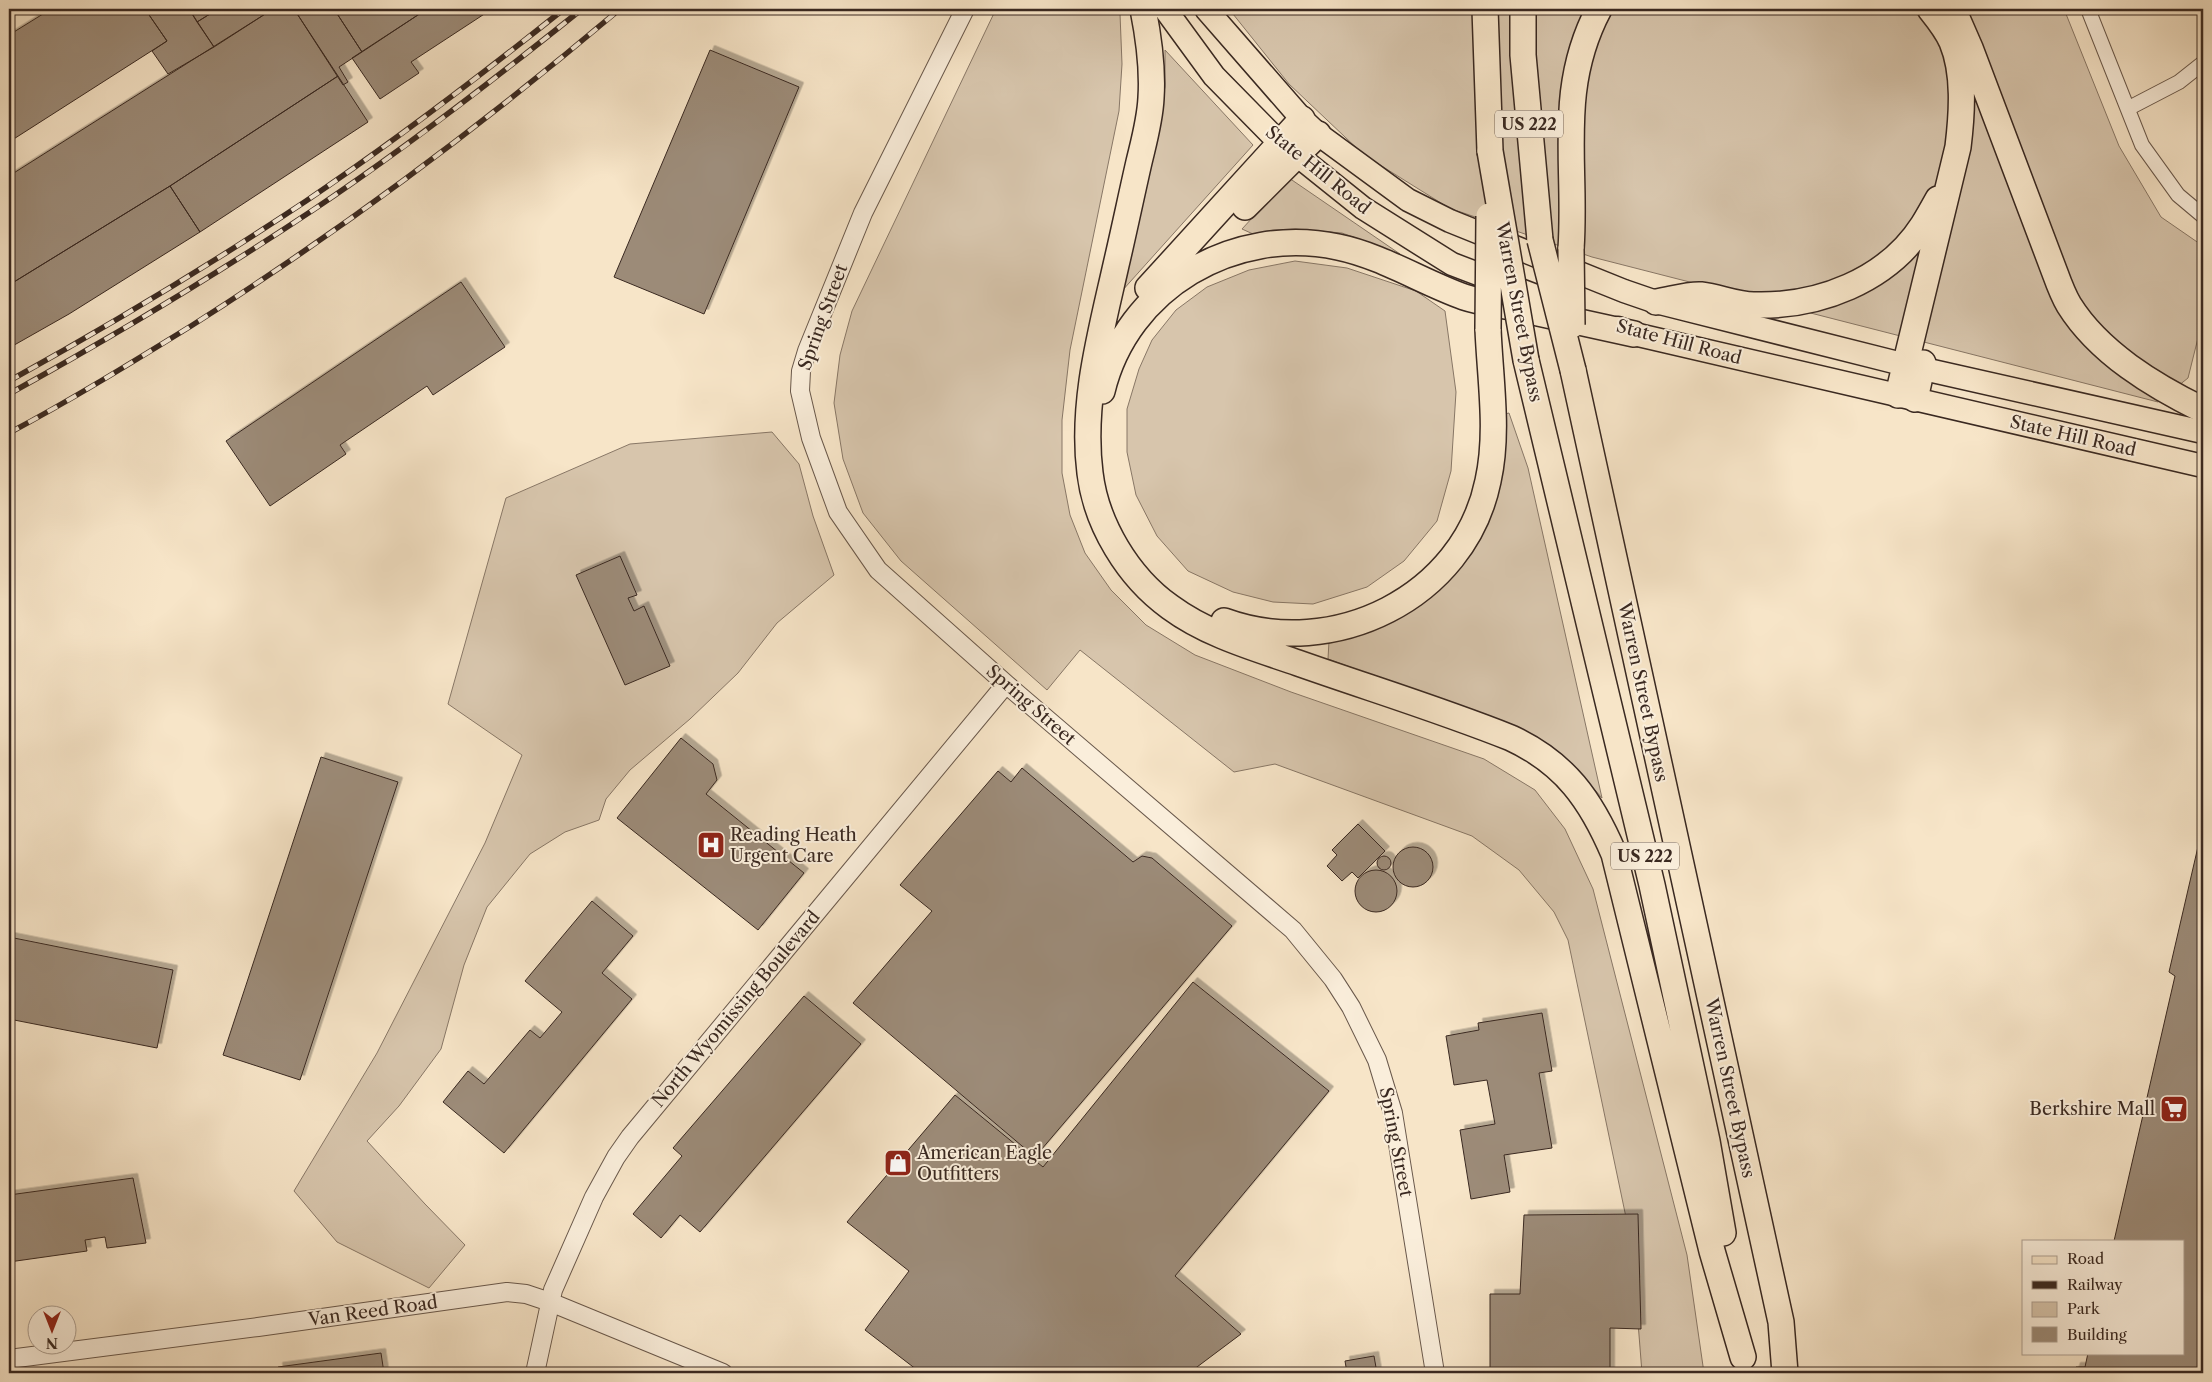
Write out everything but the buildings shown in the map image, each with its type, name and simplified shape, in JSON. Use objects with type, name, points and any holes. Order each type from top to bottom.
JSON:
[{"type":"highway","points":[[1143,9],[1151,66],[1150,113],[1102,328],[1092,384],[1088,453],[1090,474],[1101,513],[1128,566],[1169,607],[1207,629],[1243,644],[1497,732],[1524,744],[1546,757],[1567,776],[1593,810],[1614,854],[1712,1251],[1744,1365]]},
{"type":"highway","name":"Warren Street Bypass","points":[[1485,9],[1490,151],[1526,360],[1658,914],[1707,1141],[1744,1365]]},
{"type":"highway","name":"Warren Street Bypass","points":[[1523,9],[1523,55],[1540,240],[1573,370],[1781,1322],[1785,1373]]},
{"type":"highway","points":[[1573,370],[1570,249],[1571,99],[1581,51],[1599,9]]},
{"type":"highway","points":[[1907,397],[1961,126],[1958,64],[1952,41],[1930,9]]},
{"type":"highway","points":[[1953,9],[2069,305],[2098,339],[2118,357],[2157,385],[2203,410]]},
{"type":"highway","points":[[1914,366],[1972,158],[1977,102],[1976,64]]},
{"type":"highway","points":[[1179,279],[1310,127]]},
{"type":"highway","points":[[1092,384],[1111,336],[1124,315],[1289,150]]},
{"type":"highway","points":[[1490,151],[1488,329],[1493,445],[1491,464],[1483,500],[1469,532],[1457,549],[1428,582],[1404,600],[1374,617],[1333,630],[1310,634],[1277,633],[1238,626],[1200,610],[1168,587],[1133,550],[1118,521],[1107,493],[1099,446],[1100,402],[1104,384],[1127,330],[1158,294],[1197,268],[1232,253],[1273,243],[1323,244],[1358,252],[1465,297],[1634,334]]},
{"type":"highway","points":[[1656,302],[1700,295],[1738,304],[1778,305],[1807,300],[1852,286],[1893,259],[1909,242],[1922,226],[1952,172]]},
{"type":"main road","name":"State Hill Road","points":[[1165,9],[1214,76],[1289,150],[1363,208],[1452,264],[1634,334],[2203,466]]},
{"type":"main road","name":"State Hill Road","points":[[1206,9],[1310,127],[1416,204],[1450,221],[1624,292],[1656,302],[1914,366],[2203,432]]},
{"type":"street","name":"Spring Street","points":[[965,9],[863,213],[807,351],[800,371],[800,391],[811,438],[838,512],[878,570],[1006,684],[1292,930],[1333,979],[1351,1007],[1377,1060],[1393,1113],[1435,1373]]},
{"type":"street","points":[[2088,9],[2129,108],[2142,145],[2178,194],[2203,216]]},
{"type":"street","points":[[2129,108],[2179,82],[2203,64]]},
{"type":"street","name":"North Wyomissing Boulevard","points":[[535,1373],[553,1290],[594,1197],[616,1157],[630,1137],[1006,684]]},
{"type":"street","name":"Van Reed Road","points":[[9,1358],[267,1326],[507,1292],[526,1294],[550,1302],[723,1373]]},
{"type":"green space","points":[[996,9],[1118,9],[1120,14],[1122,64],[1119,111],[1070,350],[1062,420],[1062,473],[1070,515],[1085,553],[1111,590],[1146,625],[1195,655],[1291,692],[1484,759],[1535,790],[1565,829],[1593,889],[1687,1255],[1704,1373],[1642,1373],[1632,1246],[1568,940],[1554,912],[1519,870],[1472,836],[1275,764],[1234,772],[1080,650],[1047,690],[901,561],[863,513],[843,459],[834,403],[840,355],[852,311]]},
{"type":"green space","points":[[1229,9],[2064,9],[2119,146],[2161,217],[2203,246],[2203,318],[2188,378],[2158,402],[1592,257],[1449,208],[1364,155],[1289,84]]},
{"type":"green space","points":[[1165,50],[1253,145],[1121,292],[1165,87]]},
{"type":"green space","points":[[1289,178],[1400,254],[1342,233],[1295,229],[1273,230],[1253,234],[1242,229]]},
{"type":"green space","points":[[1295,261],[1347,268],[1416,291],[1445,311],[1456,392],[1451,471],[1437,521],[1404,561],[1367,587],[1313,604],[1273,602],[1233,592],[1188,571],[1157,536],[1136,495],[1127,452],[1127,409],[1139,369],[1152,340],[1176,310],[1207,287],[1249,270]]},
{"type":"green space","points":[[1509,413],[1528,468],[1602,798],[1568,762],[1529,733],[1328,659],[1329,641],[1453,572],[1501,415]]},
{"type":"green space","points":[[772,432],[799,464],[813,516],[834,575],[777,623],[738,673],[690,719],[630,770],[606,799],[599,820],[565,832],[530,854],[487,907],[464,965],[441,1049],[399,1106],[367,1141],[465,1245],[429,1288],[337,1242],[294,1191],[377,1053],[485,843],[522,755],[448,704],[506,498],[630,444]]},
{"type":"railway","points":[[9,381],[159,294],[306,201],[437,108],[564,9]]},
{"type":"railway","points":[[9,394],[162,305],[238,259],[313,210],[450,113],[582,9]]},
{"type":"railway","points":[[9,433],[191,326],[303,252],[464,135],[620,9]]},
{"type":"place","name":"Reading Heath Urgent Care","points":[[711,845]]},
{"type":"place","name":"Berkshire Mall","points":[[2174,1109]]},
{"type":"place","name":"American Eagle Outfitters","points":[[898,1163]]}]
